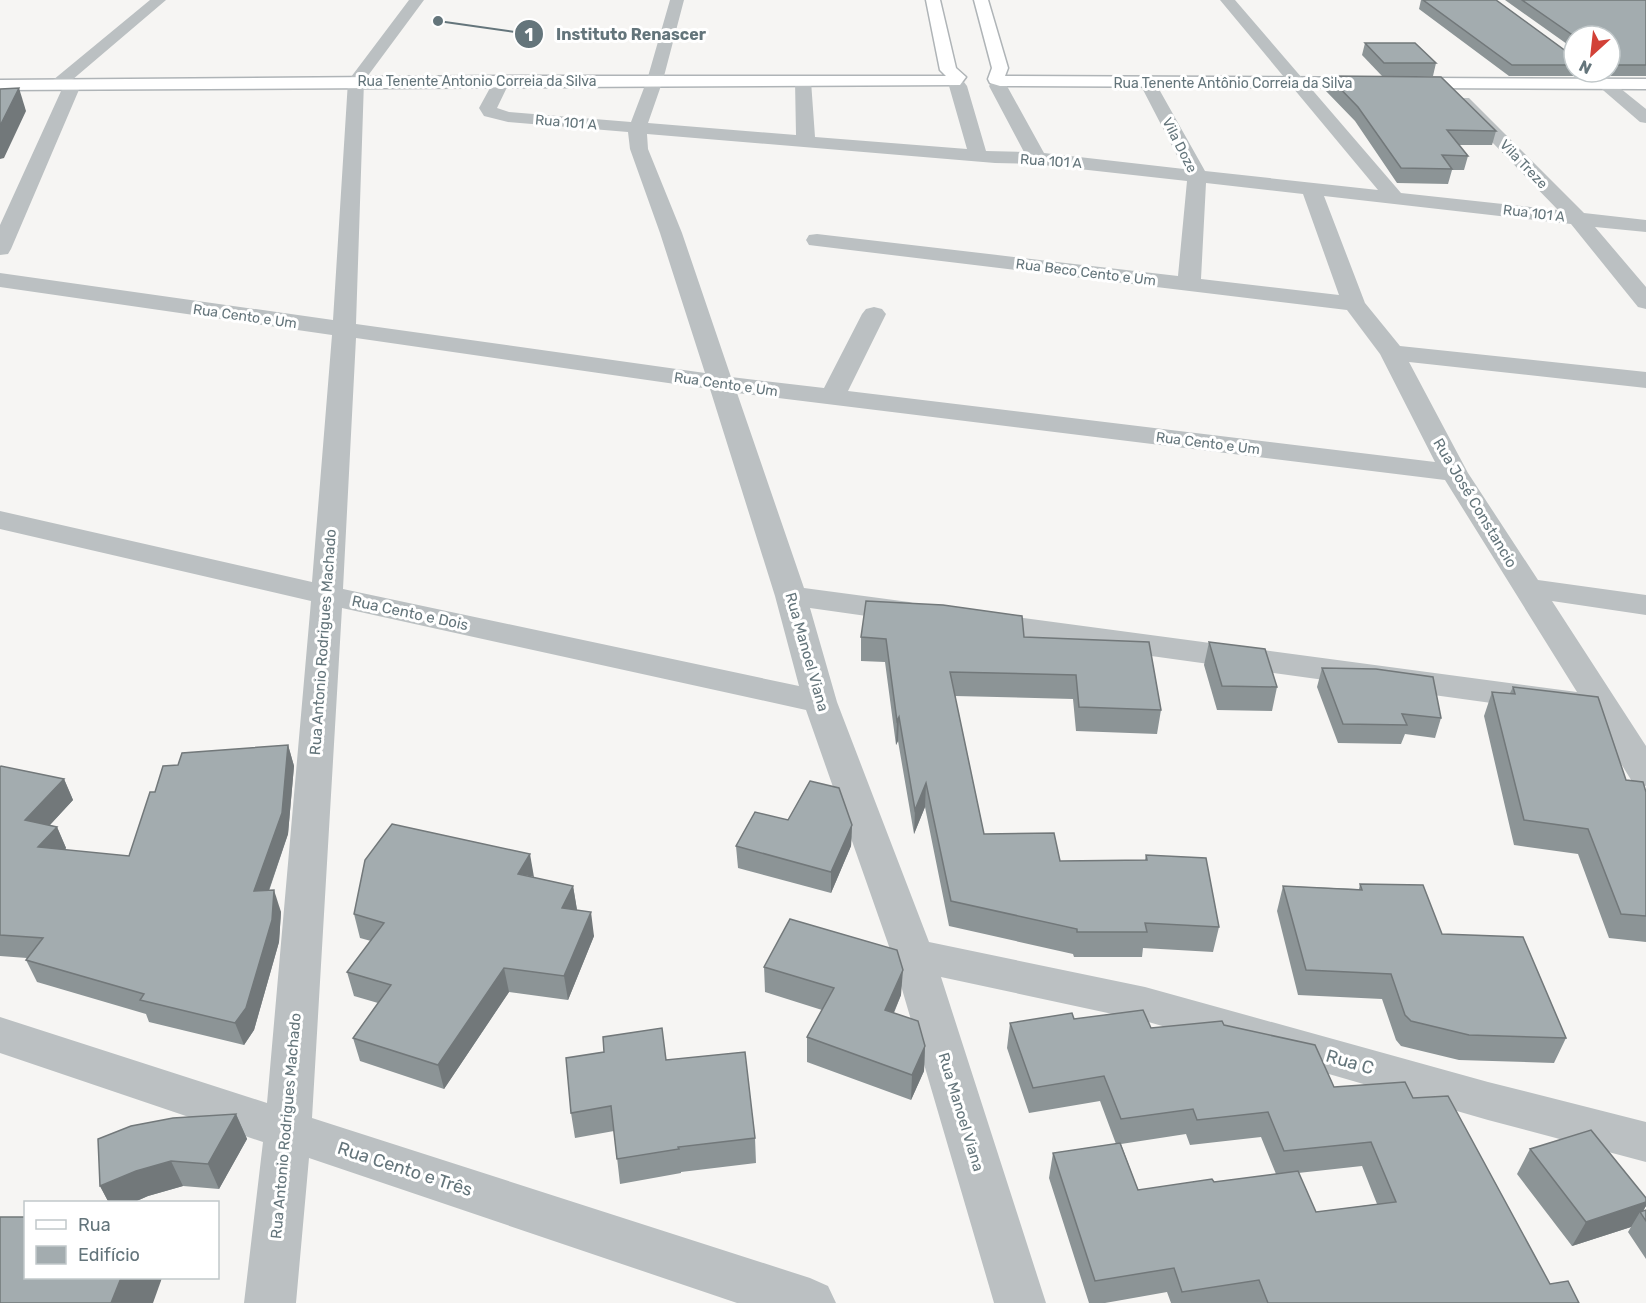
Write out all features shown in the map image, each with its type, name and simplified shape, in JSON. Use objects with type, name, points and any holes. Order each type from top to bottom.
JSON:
[{"type":"main road","points":[[933,0],[948,70],[957,82]]},
{"type":"main road","points":[[981,0],[1000,68],[998,82]]},
{"type":"main road","name":"Rua Tenente Antônio Correia da Silva","points":[[957,82],[978,75],[998,82],[1562,84]]},
{"type":"main road","name":"Rua Tenente Antonio Correia da Silva","points":[[0,85],[356,81],[957,82]]},
{"type":"main road","name":"Rua Tenente Antônio Correia da Silva","points":[[1622,84],[1646,84]]},
{"type":"street","points":[[0,249],[64,85],[159,0]]},
{"type":"street","points":[[356,81],[417,0]]},
{"type":"street","points":[[637,129],[655,81],[677,0]]},
{"type":"street","points":[[1227,0],[1394,197]]},
{"type":"street","name":"Rua Antonio Rodrigues Machado","points":[[270,1303],[288,1130],[327,595],[344,331],[356,81]]},
{"type":"street","name":"Rua 101 A","points":[[502,81],[488,108],[495,115],[637,129],[1034,158],[1646,226]]},
{"type":"street","points":[[803,81],[806,141]]},
{"type":"street","points":[[957,82],[978,154]]},
{"type":"street","points":[[998,82],[1035,155],[1034,158]]},
{"type":"street","name":"Vila Doze","points":[[1147,82],[1197,175],[1189,285]]},
{"type":"street","name":"Vila Treze","points":[[1446,84],[1577,218],[1646,302]]},
{"type":"street","points":[[1606,84],[1646,118]]},
{"type":"street","name":"Rua Manoel Viana","points":[[637,129],[639,149],[671,233],[791,596],[820,702],[913,955],[1020,1303]]},
{"type":"street","name":"Rua José Constancio","points":[[1311,188],[1354,304],[1392,353],[1454,473],[1646,774]]},
{"type":"street","name":"Rua Beco Cento e Um","points":[[817,240],[1354,304]]},
{"type":"street","name":"Rua Cento e Um","points":[[0,280],[344,331],[832,398],[1454,473]]},
{"type":"street","points":[[832,398],[874,314]]},
{"type":"street","points":[[1392,353],[1646,380]]},
{"type":"street","name":"Rua Cento e Dois","points":[[0,520],[327,595],[820,702]]},
{"type":"street","points":[[1527,588],[1646,605]]},
{"type":"street","points":[[791,596],[1603,707]]},
{"type":"street","name":"Rua C","points":[[913,955],[1145,1004],[1488,1101],[1646,1142]]},
{"type":"street","name":"Rua Cento e Três","points":[[0,1035],[810,1303]]},
{"type":"building","points":[[1423,0],[1496,0],[1562,48],[1562,65],[1512,65]]},
{"type":"building","points":[[1522,0],[1646,0],[1646,65],[1622,65],[1622,24],[1562,24],[1562,28]]},
{"type":"building","points":[[1365,43],[1415,43],[1436,63],[1384,63]]},
{"type":"building","points":[[1328,76],[1441,77],[1496,131],[1447,130],[1468,156],[1442,155],[1452,169],[1401,168],[1358,107]]},
{"type":"building","points":[[19,88],[0,126],[0,89]]},
{"type":"building","points":[[866,601],[943,605],[1022,616],[1024,637],[1149,642],[1161,710],[1079,707],[1076,675],[950,672],[984,834],[1054,833],[1060,861],[1147,860],[1146,855],[1206,858],[1219,927],[1145,923],[1147,932],[1077,932],[1077,929],[951,901],[926,783],[915,810],[899,717],[897,721],[886,639],[861,637]]},
{"type":"building","points":[[1209,642],[1265,649],[1277,687],[1222,686]]},
{"type":"building","points":[[1322,668],[1376,669],[1433,677],[1441,718],[1402,714],[1407,725],[1343,724]]},
{"type":"building","points":[[1513,687],[1598,697],[1626,780],[1643,782],[1646,792],[1646,916],[1621,914],[1588,829],[1524,820],[1492,692],[1515,694]]},
{"type":"building","points":[[288,745],[282,813],[254,891],[274,890],[272,920],[246,1008],[235,1023],[140,1000],[144,994],[26,960],[43,938],[0,935],[1,766],[64,779],[25,820],[57,827],[38,847],[129,856],[150,792],[155,792],[163,766],[178,765],[182,753]]},
{"type":"building","points":[[810,781],[839,788],[852,825],[831,872],[736,846],[755,812],[788,820]]},
{"type":"building","points":[[392,824],[530,854],[518,874],[573,886],[562,908],[591,912],[564,976],[504,968],[438,1065],[353,1038],[391,985],[347,972],[384,923],[354,914],[365,860]]},
{"type":"building","points":[[1360,884],[1423,885],[1442,934],[1523,937],[1566,1038],[1469,1035],[1411,1021],[1405,1015],[1391,974],[1306,970],[1283,886],[1362,890]]},
{"type":"building","points":[[790,919],[897,950],[903,970],[885,1010],[918,1021],[925,1046],[912,1075],[807,1037],[834,988],[764,967]]},
{"type":"building","points":[[1143,1010],[1151,1028],[1222,1021],[1224,1025],[1315,1045],[1334,1087],[1405,1082],[1413,1098],[1448,1096],[1550,1284],[1568,1281],[1579,1303],[1268,1303],[1259,1280],[1182,1292],[1174,1268],[1095,1281],[1053,1153],[1120,1143],[1138,1190],[1212,1179],[1214,1182],[1298,1171],[1316,1212],[1396,1202],[1371,1142],[1284,1151],[1268,1112],[1197,1120],[1193,1109],[1121,1119],[1104,1076],[1033,1088],[1010,1023],[1072,1013],[1074,1019]]},
{"type":"building","points":[[662,1028],[666,1060],[745,1052],[755,1138],[678,1147],[679,1149],[617,1159],[611,1106],[571,1113],[566,1058],[604,1052],[603,1037]]},
{"type":"building","points":[[236,1114],[208,1164],[171,1161],[136,1171],[100,1186],[98,1139],[131,1126],[173,1118]]},
{"type":"building","points":[[1591,1130],[1646,1198],[1646,1202],[1586,1222],[1530,1149]]},
{"type":"building","points":[[1646,1210],[1646,1221],[1640,1212]]},
{"type":"building","points":[[0,1217],[24,1217],[24,1279],[121,1279],[111,1303],[0,1303]]},
{"type":"place","name":"Instituto Renascer","points":[[438,21]]}]
